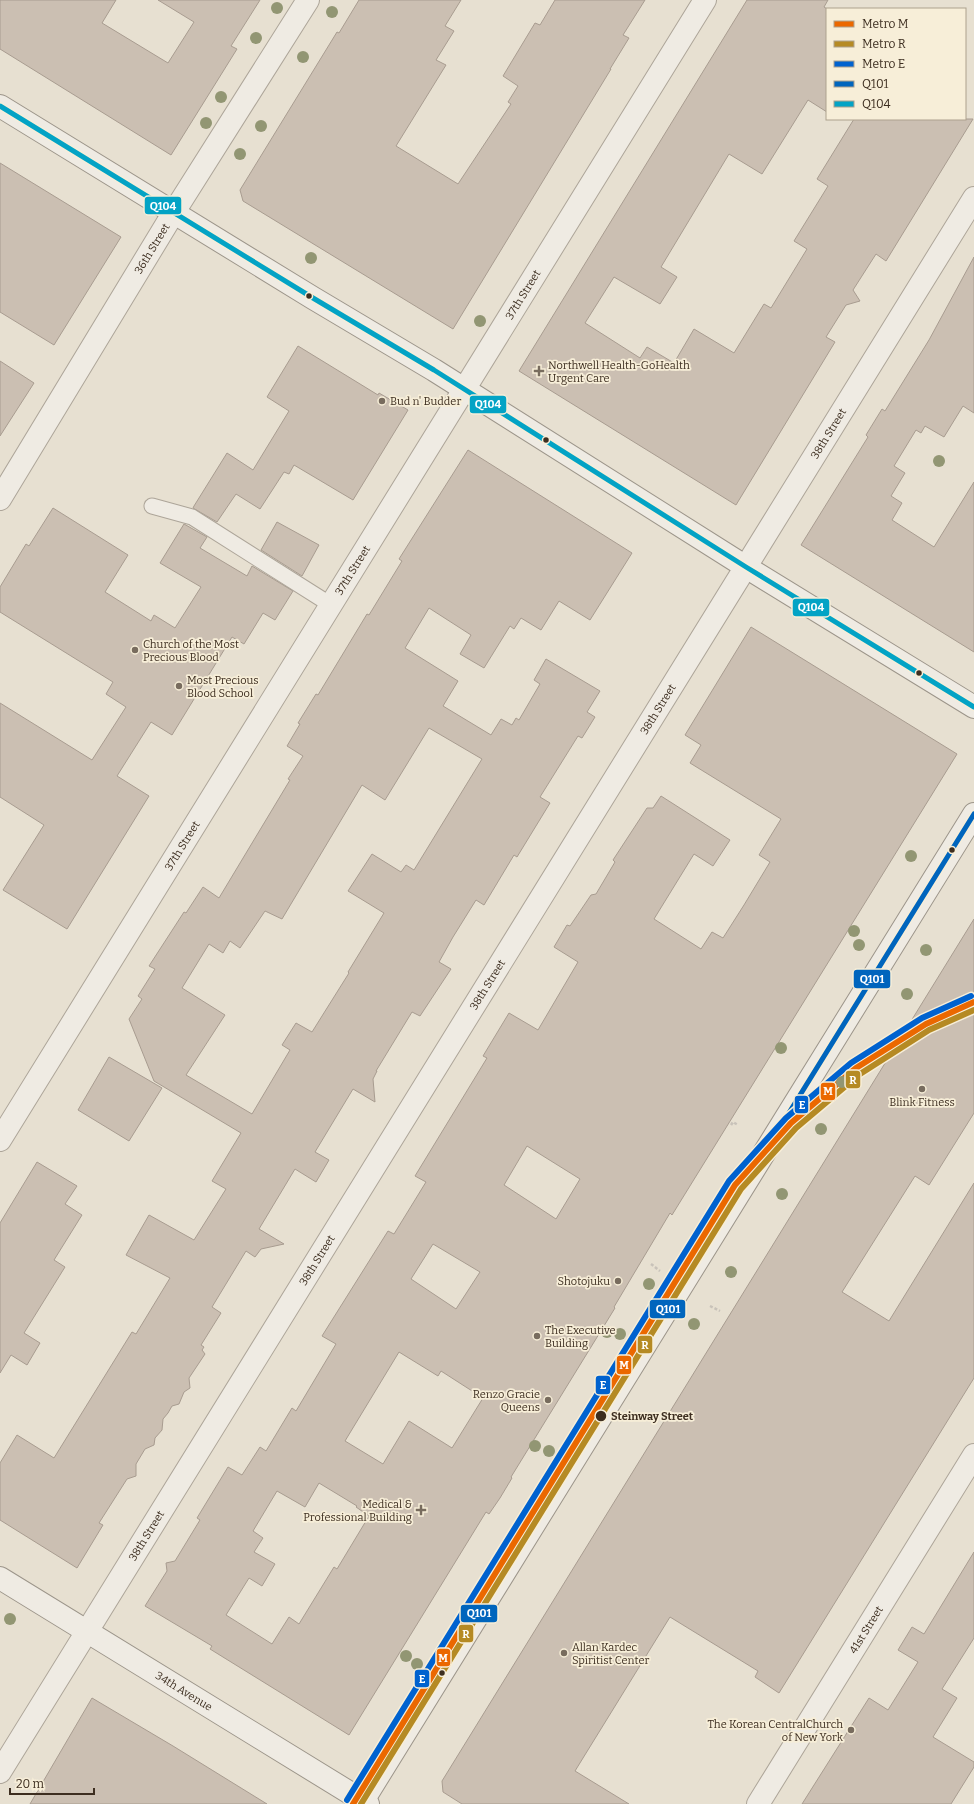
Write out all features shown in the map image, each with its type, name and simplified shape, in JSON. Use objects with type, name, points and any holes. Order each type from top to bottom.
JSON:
[{"type":"street","name":"36th Street","points":[[0,499],[174,212],[308,0]]},
{"type":"street","name":"37th Street","points":[[0,1140],[705,0]]},
{"type":"street","points":[[0,106],[464,389],[746,567],[974,707]]},
{"type":"street","name":"38th Street","points":[[0,1772],[974,198]]},
{"type":"street","points":[[364,1803],[974,814]]},
{"type":"street","name":"41st Street","points":[[758,1804],[974,1455]]},
{"type":"street","name":"34th Avenue","points":[[0,1578],[364,1803]]},
{"type":"lane","points":[[152,506],[192,517],[331,605]]},
{"type":"path","points":[[885,1049],[888,1044],[886,1043]]},
{"type":"path","points":[[730,1125],[733,1122],[738,1125]]},
{"type":"path","points":[[651,1264],[662,1273]]},
{"type":"path","points":[[710,1306],[720,1311]]},
{"type":"building","points":[[0,0],[116,0],[102,23],[168,63],[194,22],[158,0],[260,0],[231,46],[237,49],[171,155],[0,49]]},
{"type":"building","points":[[359,0],[461,0],[445,26],[454,31],[436,60],[446,65],[396,146],[458,184],[511,104],[508,102],[518,86],[503,76],[535,23],[540,25],[555,0],[645,0],[623,35],[629,38],[611,69],[453,329],[243,201],[240,190],[337,32],[339,33]]},
{"type":"building","points":[[747,0],[828,0],[824,7],[826,8],[826,111],[808,100],[762,174],[729,154],[661,267],[677,277],[660,304],[614,277],[585,323],[640,358],[647,347],[674,363],[694,329],[734,353],[764,304],[771,308],[807,249],[794,241],[828,186],[817,179],[853,120],[973,119],[886,261],[876,254],[853,290],[860,301],[846,305],[826,337],[835,342],[736,505],[519,371]]},
{"type":"building","points":[[0,163],[121,237],[54,345],[0,312]]},
{"type":"building","points":[[974,257],[974,413],[963,406],[944,437],[925,426],[921,433],[916,430],[894,466],[905,473],[891,496],[902,503],[892,520],[934,547],[974,482],[974,652],[801,545],[868,437],[866,435],[882,409],[885,411],[929,340]]},
{"type":"building","points":[[298,346],[378,395],[379,393],[408,410],[353,500],[294,465],[289,474],[284,472],[260,509],[236,494],[217,522],[193,508],[227,453],[253,470],[289,411],[267,397]]},
{"type":"building","points":[[0,361],[34,383],[0,436]]},
{"type":"building","points":[[468,450],[632,553],[590,620],[559,601],[541,630],[521,618],[514,629],[510,626],[484,668],[460,654],[471,635],[429,608],[405,648],[458,681],[443,706],[491,735],[501,719],[512,725],[516,718],[519,720],[540,684],[534,680],[546,659],[600,691],[587,712],[595,717],[582,738],[578,736],[540,797],[550,803],[517,857],[514,855],[484,905],[476,900],[453,937],[439,962],[451,969],[420,1016],[412,1012],[376,1071],[373,1079],[375,1102],[353,1089],[315,1152],[329,1160],[316,1182],[295,1169],[259,1229],[284,1244],[261,1249],[255,1257],[246,1251],[212,1307],[221,1313],[201,1345],[204,1347],[202,1350],[205,1354],[189,1378],[190,1388],[184,1392],[179,1404],[172,1406],[163,1419],[162,1430],[155,1438],[154,1445],[145,1449],[136,1464],[136,1476],[127,1479],[99,1523],[103,1525],[77,1568],[0,1520],[0,1463],[17,1435],[54,1458],[132,1332],[136,1334],[170,1278],[126,1255],[149,1215],[194,1240],[226,1189],[212,1181],[241,1133],[154,1081],[129,1019],[142,999],[138,996],[155,969],[149,966],[184,912],[186,913],[203,887],[219,898],[290,780],[288,779],[303,756],[287,746],[300,724],[298,723],[316,694],[318,695],[367,614],[369,615],[402,561],[399,559]],"holes":[[[429,728],[482,759],[414,870],[406,865],[401,872],[372,854],[348,891],[384,913],[312,1032],[296,1023],[282,1045],[290,1050],[252,1114],[186,1075],[225,1015],[182,988],[209,944],[223,953],[230,941],[240,948],[265,911],[282,919],[362,785],[385,800]]]},
{"type":"building","points":[[53,508],[128,555],[105,592],[151,621],[154,615],[175,628],[201,587],[160,563],[184,524],[207,537],[200,548],[247,576],[252,566],[293,591],[275,620],[263,613],[244,644],[232,637],[172,735],[151,722],[117,776],[149,796],[67,929],[3,890],[44,825],[0,797],[0,703],[92,760],[126,707],[106,694],[113,682],[0,612],[0,587],[26,544],[29,546]]},
{"type":"building","points":[[277,522],[319,545],[302,576],[261,550]]},
{"type":"building","points":[[751,627],[957,754],[672,1215],[670,1213],[614,1307],[615,1308],[511,1477],[512,1478],[500,1498],[489,1514],[486,1512],[349,1735],[210,1649],[212,1646],[145,1606],[167,1571],[166,1563],[175,1561],[200,1520],[197,1518],[228,1467],[242,1475],[260,1447],[266,1451],[292,1408],[296,1411],[336,1344],[322,1336],[388,1231],[394,1234],[426,1182],[415,1176],[487,1058],[483,1056],[509,1013],[538,1030],[578,962],[554,947],[567,925],[570,926],[591,895],[596,894],[615,862],[613,860],[647,808],[653,808],[661,796],[730,840],[713,866],[694,854],[654,919],[701,949],[712,932],[723,938],[744,905],[770,862],[759,855],[781,819],[690,763],[701,745],[685,735]],"holes":[[[527,1146],[580,1179],[556,1219],[504,1185]],[[433,1244],[480,1272],[456,1309],[411,1279]],[[399,1352],[438,1376],[441,1371],[483,1398],[452,1448],[409,1421],[383,1464],[345,1441]],[[319,1483],[357,1506],[356,1507],[369,1516],[337,1569],[334,1567],[299,1624],[289,1617],[272,1644],[226,1615],[249,1578],[262,1586],[275,1564],[254,1552],[263,1538],[253,1531],[277,1491],[305,1507]]]},
{"type":"building","points":[[974,919],[974,1113],[929,1185],[915,1176],[842,1292],[889,1321],[974,1183],[974,1378],[779,1693],[755,1677],[758,1671],[670,1617],[575,1771],[629,1804],[462,1804],[443,1792],[442,1781]]},
{"type":"building","points":[[109,1057],[162,1088],[129,1141],[78,1110]]},
{"type":"building","points":[[37,1162],[77,1186],[65,1204],[82,1215],[54,1260],[65,1267],[24,1333],[40,1343],[27,1365],[11,1355],[0,1373],[0,1223]]},
{"type":"building","points":[[974,1552],[974,1638],[942,1689],[957,1698],[933,1737],[974,1762],[974,1767],[951,1804],[802,1804],[869,1698],[888,1710],[918,1662],[898,1650],[912,1627],[924,1634]]},
{"type":"building","points":[[92,1698],[173,1746],[267,1804],[30,1804]]},
{"type":"metro line","name":"E","points":[[347,1800],[729,1181],[786,1118],[851,1063],[922,1018],[971,996]]},
{"type":"metro line","name":"M","points":[[353,1804],[735,1185],[791,1123],[856,1068],[926,1024],[974,1002]]},
{"type":"metro line","name":"R","points":[[361,1804],[741,1189],[796,1128],[860,1074],[929,1030],[974,1010]]},
{"type":"transit line","name":"Q104","points":[[0,106],[313,298],[434,370],[746,567],[974,707]]},
{"type":"transit line","name":"Q101","points":[[361,1804],[974,814]]},
{"type":"place","name":"Northwell Health-GoHealth Urgent Care","points":[[539,371]]},
{"type":"place","name":"Bud n' Budder","points":[[382,401]]},
{"type":"place","name":"Church of the Most Precious Blood","points":[[135,650]]},
{"type":"place","name":"Most Precious Blood School","points":[[179,686]]},
{"type":"place","name":"Blink Fitness","points":[[922,1089]]},
{"type":"place","name":"Shotojuku","points":[[618,1281]]},
{"type":"place","name":"The Executive Building","points":[[537,1336]]},
{"type":"place","name":"Renzo Gracie Queens","points":[[548,1400]]},
{"type":"place","name":"Steinway Street","points":[[601,1416]]},
{"type":"place","name":"Medical & Professional Building","points":[[421,1510]]},
{"type":"place","name":"Allan Kardec Spiritist Center","points":[[564,1653]]},
{"type":"place","name":"The Korean CentralChurch of New York","points":[[851,1730]]}]
